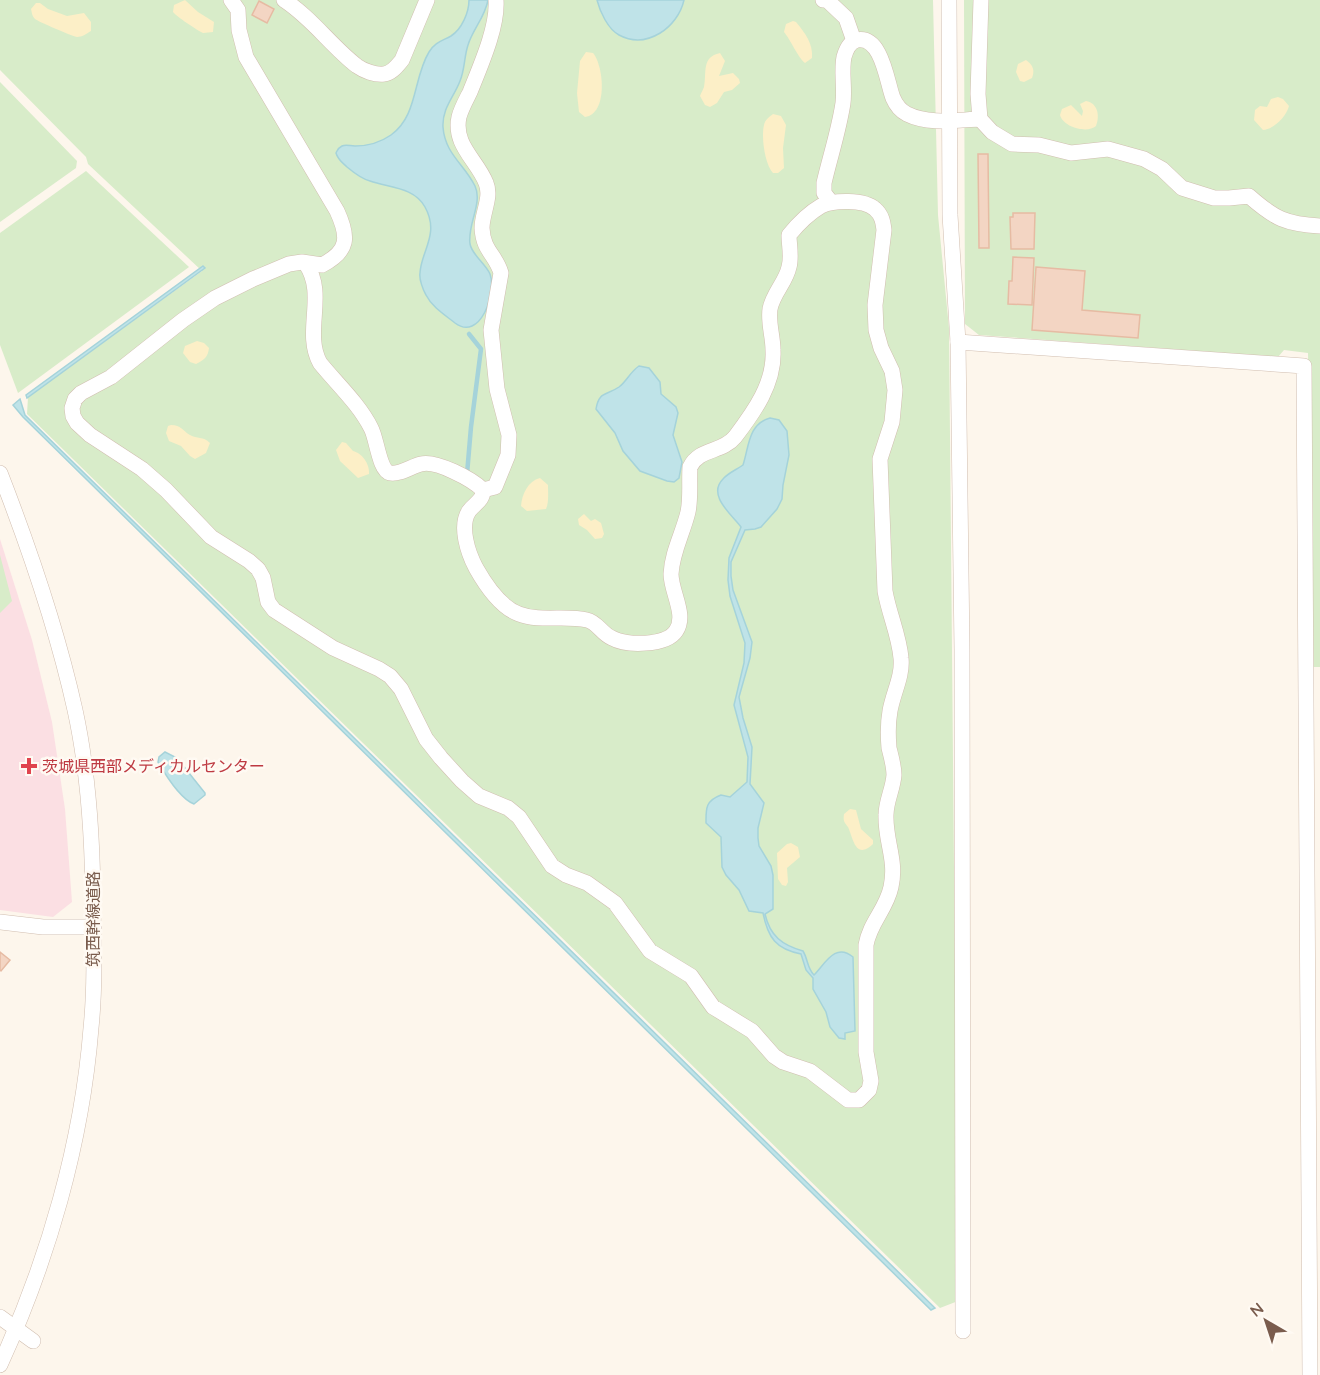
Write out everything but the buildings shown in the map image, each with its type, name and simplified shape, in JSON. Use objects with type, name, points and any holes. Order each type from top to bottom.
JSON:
[{"type":"street","points":[[284,0],[316,26],[358,67],[372,73],[386,74],[402,60],[427,0]]},
{"type":"street","points":[[496,0],[493,26],[477,74],[459,117],[458,133],[463,147],[486,183],[488,191],[482,225],[484,243],[501,273],[490,330],[497,389],[509,435],[508,455],[487,492],[469,512],[465,523],[467,544],[475,567],[491,591],[518,614],[545,619],[587,620],[594,623],[609,637],[620,642],[665,640],[676,630],[679,617],[671,575],[673,560],[688,510],[690,467],[699,455],[724,447],[733,439],[761,398],[770,378],[773,366],[770,308],[789,268],[789,235],[818,204],[823,189],[843,103],[844,59],[854,40]]},
{"type":"street","points":[[824,0],[827,0],[846,18],[854,40]]},
{"type":"street","points":[[949,0],[950,215],[958,342],[962,649],[963,1331]]},
{"type":"street","points":[[981,0],[978,93],[980,119],[992,132],[1012,144],[1038,146],[1071,153],[1108,149],[1144,159],[1162,169],[1182,188],[1214,198],[1250,196],[1280,220],[1320,226]]},
{"type":"street","points":[[236,2],[239,30],[246,57],[337,211],[344,228],[344,246],[337,255],[314,269]]},
{"type":"street","points":[[854,40],[863,40],[882,59],[892,97],[906,114],[938,121],[980,119]]},
{"type":"street","points":[[823,189],[831,202]]},
{"type":"street","points":[[314,269],[302,262],[289,264],[216,298],[183,320],[111,377],[81,393],[75,399],[72,408],[77,423],[90,435],[158,483],[211,537],[258,569],[263,578],[268,602],[274,610],[333,648],[379,669],[397,682],[426,739],[462,781],[479,796],[508,808],[519,817],[552,866],[566,875],[587,883],[615,903],[650,951],[691,976],[713,1007],[752,1032],[774,1056],[783,1062],[810,1071],[848,1100],[854,1101],[865,1096],[869,1090],[870,1081],[866,1052],[866,945],[869,931],[882,912],[891,889],[894,867],[886,832],[885,812],[892,792],[894,772],[889,744],[890,714],[892,698],[900,678],[902,660],[898,635],[885,591],[880,459],[892,422],[895,390],[892,371],[881,348],[876,330],[875,304],[884,230],[882,219],[877,210],[869,205],[831,202],[812,212]]},
{"type":"street","points":[[314,269],[316,300],[314,349],[324,369],[365,417],[373,430],[381,465],[390,473],[424,463],[439,466],[467,479],[487,492]]},
{"type":"street","points":[[958,342],[1304,366],[1313,677],[1310,1375]]},
{"type":"street","name":"筑西幹線道路","points":[[0,473],[52,623],[75,712],[89,809],[94,927],[91,1028],[80,1114],[47,1242],[16,1329],[0,1365]]},
{"type":"street","points":[[0,922],[43,927],[94,927]]},
{"type":"street","points":[[0,1317],[33,1341]]},
{"type":"shaded area","name":"茨城県西部メディカルセンター","points":[[0,539],[32,640],[52,722],[65,809],[72,902],[53,917],[0,910]]},
{"type":"green space","points":[[0,0],[933,0],[938,215],[949,328],[958,1301],[940,1308],[27,414],[28,397],[202,271],[88,164],[86,157],[0,70]]},
{"type":"green space","points":[[964,0],[1320,0],[1320,667],[1313,667],[1308,353],[1284,350],[1278,357],[979,335],[965,324]]},
{"type":"green space","points":[[0,82],[77,161],[76,168],[0,222]]},
{"type":"green space","points":[[86,171],[189,267],[18,393],[0,345],[0,233]]},
{"type":"green space","points":[[0,555],[12,601],[0,613]]},
{"type":"sand","points":[[185,0],[214,22],[213,32],[203,33],[173,12],[174,5]]},
{"type":"sand","points":[[36,3],[67,16],[84,13],[91,22],[91,31],[77,37],[35,19],[31,9]]},
{"type":"sand","points":[[793,21],[810,43],[812,58],[805,63],[784,32],[786,24]]},
{"type":"sand","points":[[586,52],[593,53],[597,59],[602,89],[598,108],[585,117],[579,112],[577,93],[580,61]]},
{"type":"sand","points":[[720,53],[725,61],[719,76],[733,73],[740,83],[732,90],[724,92],[717,103],[710,107],[705,105],[700,96],[704,87],[707,62]]},
{"type":"sand","points":[[1026,60],[1032,66],[1033,73],[1032,78],[1024,82],[1020,81],[1016,72],[1018,64]]},
{"type":"sand","points":[[1278,97],[1289,106],[1275,125],[1263,130],[1254,120],[1255,110],[1260,106],[1267,107],[1271,99]]},
{"type":"sand","points":[[1086,101],[1093,104],[1097,110],[1096,126],[1087,129],[1076,128],[1062,119],[1060,115],[1062,109],[1071,105],[1082,116],[1083,111],[1080,104]]},
{"type":"sand","points":[[773,114],[781,116],[786,125],[783,148],[784,168],[778,173],[773,173],[770,169],[763,144],[765,123]]},
{"type":"sand","points":[[197,341],[209,348],[205,358],[196,364],[190,362],[183,353],[185,346]]},
{"type":"sand","points":[[168,426],[180,427],[193,436],[210,443],[206,453],[195,459],[181,446],[169,441],[166,433]]},
{"type":"sand","points":[[342,442],[362,457],[367,463],[369,474],[358,478],[340,461],[336,450]]},
{"type":"sand","points":[[540,478],[548,485],[546,509],[527,511],[521,506],[524,493],[532,482]]},
{"type":"sand","points":[[584,514],[591,521],[595,519],[601,523],[604,534],[602,538],[595,539],[579,525],[578,519]]},
{"type":"sand","points":[[850,809],[856,810],[861,829],[873,840],[873,844],[867,849],[858,849],[844,821],[844,814]]},
{"type":"sand","points":[[791,843],[798,847],[800,857],[787,868],[786,886],[782,885],[778,879],[777,853]]},
{"type":"water","points":[[469,0],[488,0],[468,45],[462,76],[446,108],[443,127],[447,145],[475,186],[477,200],[470,244],[473,252],[488,270],[492,282],[485,313],[472,326],[464,327],[455,323],[435,307],[423,287],[420,278],[421,265],[431,226],[425,207],[420,200],[415,195],[401,189],[361,177],[342,162],[336,153],[344,145],[360,146],[378,142],[400,127],[411,107],[420,73],[429,52],[462,25]]},
{"type":"water","points":[[597,0],[684,0],[681,10],[668,27],[650,38],[640,40],[619,35],[611,29]]},
{"type":"water","points":[[203,266],[205,268],[27,398],[26,395]]},
{"type":"water","points":[[639,366],[649,368],[660,382],[661,394],[676,407],[678,413],[673,435],[682,462],[679,478],[674,482],[640,471],[623,451],[615,433],[596,409],[601,397],[619,387]]},
{"type":"water","points":[[20,399],[25,415],[935,1308],[931,1310],[23,417],[13,405]]},
{"type":"water","points":[[770,418],[779,420],[787,431],[789,455],[782,499],[777,509],[761,527],[745,530],[731,562],[733,590],[752,642],[739,697],[752,747],[750,784],[764,803],[758,828],[759,846],[771,866],[773,875],[773,909],[765,914],[770,928],[778,939],[803,951],[814,975],[836,953],[847,953],[853,957],[855,1031],[845,1033],[845,1039],[839,1038],[830,1027],[826,1012],[813,989],[813,978],[806,970],[801,954],[785,949],[774,941],[763,913],[749,911],[739,890],[722,867],[721,837],[706,823],[707,810],[712,800],[721,795],[730,797],[747,782],[748,757],[734,705],[744,663],[745,643],[730,596],[728,580],[729,558],[741,527],[722,504],[718,491],[725,477],[743,465],[750,437],[757,425]]},
{"type":"water","points":[[165,752],[177,758],[205,793],[194,804],[179,792],[158,762],[159,757]]},
{"type":"waterway","points":[[467,474],[481,349],[469,334]]},
{"type":"place","name":"茨城県西部メディカルセンター","points":[[29,766]]}]
